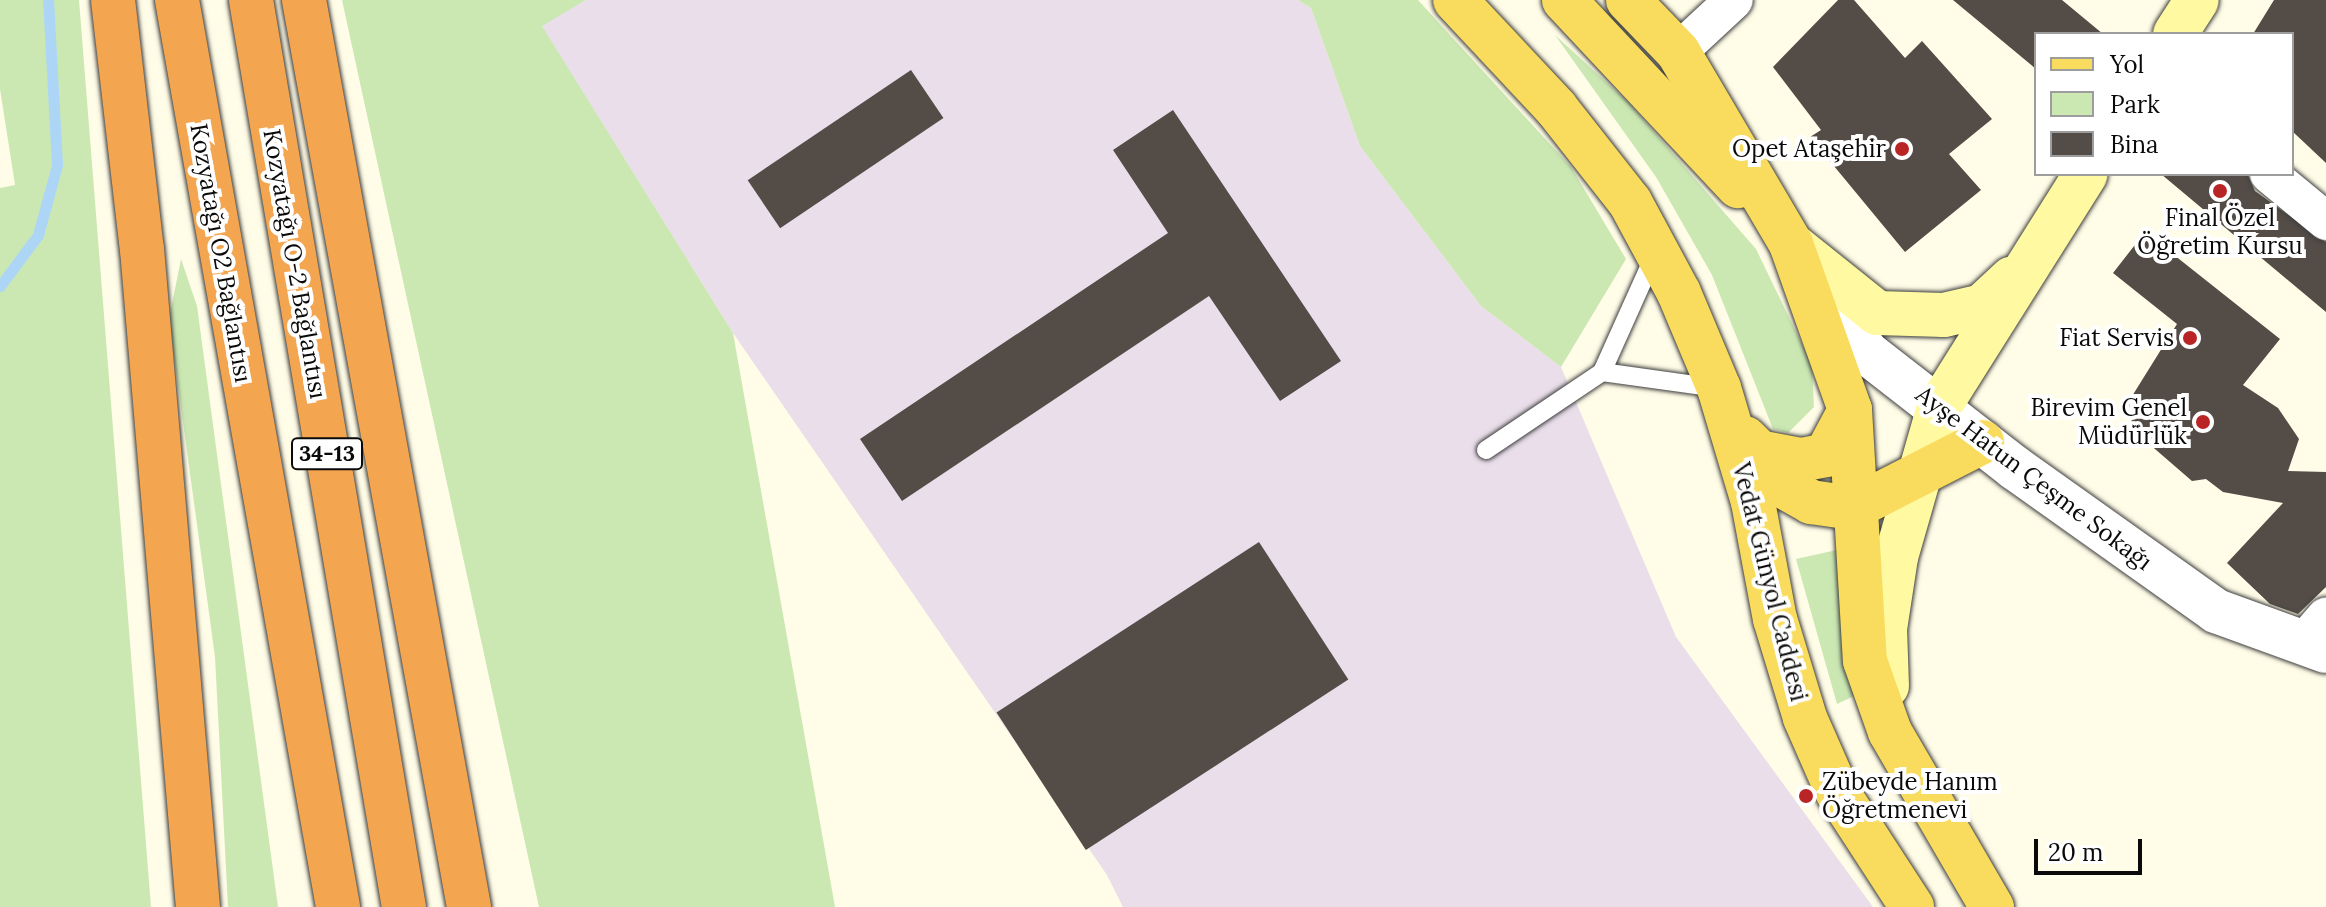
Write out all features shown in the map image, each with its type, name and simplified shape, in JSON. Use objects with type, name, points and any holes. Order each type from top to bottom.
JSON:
[{"type":"highway","points":[[113,0],[142,249],[198,907]]},
{"type":"highway","name":"Kozyatağı O2 Bağlantısı","points":[[177,0],[264,506]]},
{"type":"highway","name":"Kozyatağı O-2 Bağlantısı","points":[[251,0],[404,907]]},
{"type":"highway","points":[[304,0],[382,409],[469,907]]},
{"type":"highway","points":[[382,409],[498,907]]},
{"type":"highway","points":[[264,506],[311,907]]},
{"type":"highway","name":"34-13","points":[[264,506],[338,907]]},
{"type":"main road","name":"Vedat Günyol Caddesi","points":[[1455,0],[1556,108],[1630,202],[1657,251],[1724,405],[1805,718],[1838,793],[1912,907]]},
{"type":"main road","points":[[1564,0],[1791,244],[1877,313],[1944,315],[1982,306],[2042,245]]},
{"type":"main road","points":[[1628,0],[1678,52],[1791,244],[1850,410],[1853,508],[1865,661],[1890,732],[1992,907]]},
{"type":"main road","points":[[2176,32],[2197,0]]},
{"type":"main road","points":[[1890,732],[1885,629],[1916,477],[1939,407],[2085,176]]},
{"type":"main road","name":"Vedat Günyol Caddesi","points":[[1724,405],[1759,452],[1801,460],[1826,455],[1850,410]]},
{"type":"main road","points":[[1724,405],[1767,477],[1811,502],[1853,508],[1982,442]]},
{"type":"street","points":[[1678,52],[1734,0]]},
{"type":"street","points":[[2271,176],[2326,221]]},
{"type":"street","name":"Ayşe Hatun Çeşme Sokağı","points":[[1791,244],[1866,352],[1982,442],[2216,611],[2318,637]]},
{"type":"lane","points":[[1486,450],[1602,372],[1657,251]]},
{"type":"lane","points":[[1602,372],[1724,405]]},
{"type":"shaded area","points":[[586,0],[1298,0],[1311,8],[1360,146],[1481,306],[1561,367],[1676,637],[1873,907],[1123,907],[1107,875],[733,333],[541,25]]},
{"type":"green space","points":[[0,0],[79,0],[151,907],[0,907],[0,188],[15,185],[0,89]]},
{"type":"green space","points":[[342,0],[586,0],[542,26],[733,333],[835,907],[539,907]]},
{"type":"green space","points":[[1298,0],[1418,0],[1571,167],[1626,259],[1561,367],[1481,306],[1360,146],[1311,8]]},
{"type":"green space","points":[[1555,35],[1628,102],[1756,249],[1812,365],[1814,407],[1788,433],[1773,429],[1712,275],[1656,177]]},
{"type":"green space","points":[[181,259],[197,306],[278,907],[228,907],[215,657],[169,319]]},
{"type":"green space","points":[[1846,548],[1846,649],[1854,696],[1837,704],[1796,559]]},
{"type":"building","points":[[1838,0],[1854,0],[1905,58],[1922,41],[1992,119],[1949,154],[1981,190],[1905,252],[1810,137],[1821,130],[1773,67]]},
{"type":"building","points":[[1953,0],[2062,0],[2101,32],[2034,32],[2034,67]]},
{"type":"building","points":[[2274,0],[2326,0],[2326,163],[2294,133],[2294,32],[2254,32]]},
{"type":"building","points":[[911,70],[943,118],[780,228],[748,180]]},
{"type":"building","points":[[1173,110],[1341,361],[1280,401],[1209,296],[902,501],[860,439],[1168,233],[1113,150]]},
{"type":"building","points":[[2163,176],[2248,176],[2255,191],[2326,242],[2326,312]]},
{"type":"building","points":[[2145,232],[2280,339],[2243,385],[2278,408],[2299,439],[2288,471],[2326,472],[2326,587],[2298,614],[2270,604],[2227,563],[2283,503],[2223,492],[2206,479],[2192,481],[2133,430],[2129,401],[2177,324],[2113,273]]},
{"type":"building","points":[[1259,542],[1348,680],[1086,850],[996,712]]},
{"type":"waterway","points":[[0,286],[38,235],[57,165],[48,0]]},
{"type":"place","name":"Opet Ataşehir","points":[[1902,149]]},
{"type":"place","name":"Final Özel Öğretim Kursu","points":[[2220,191]]},
{"type":"place","name":"Fiat Servis","points":[[2190,338]]},
{"type":"place","name":"Birevim Genel Müdürlük","points":[[2203,422]]},
{"type":"place","name":"Zübeyde Hanım Öğretmenevi","points":[[1806,796]]}]
